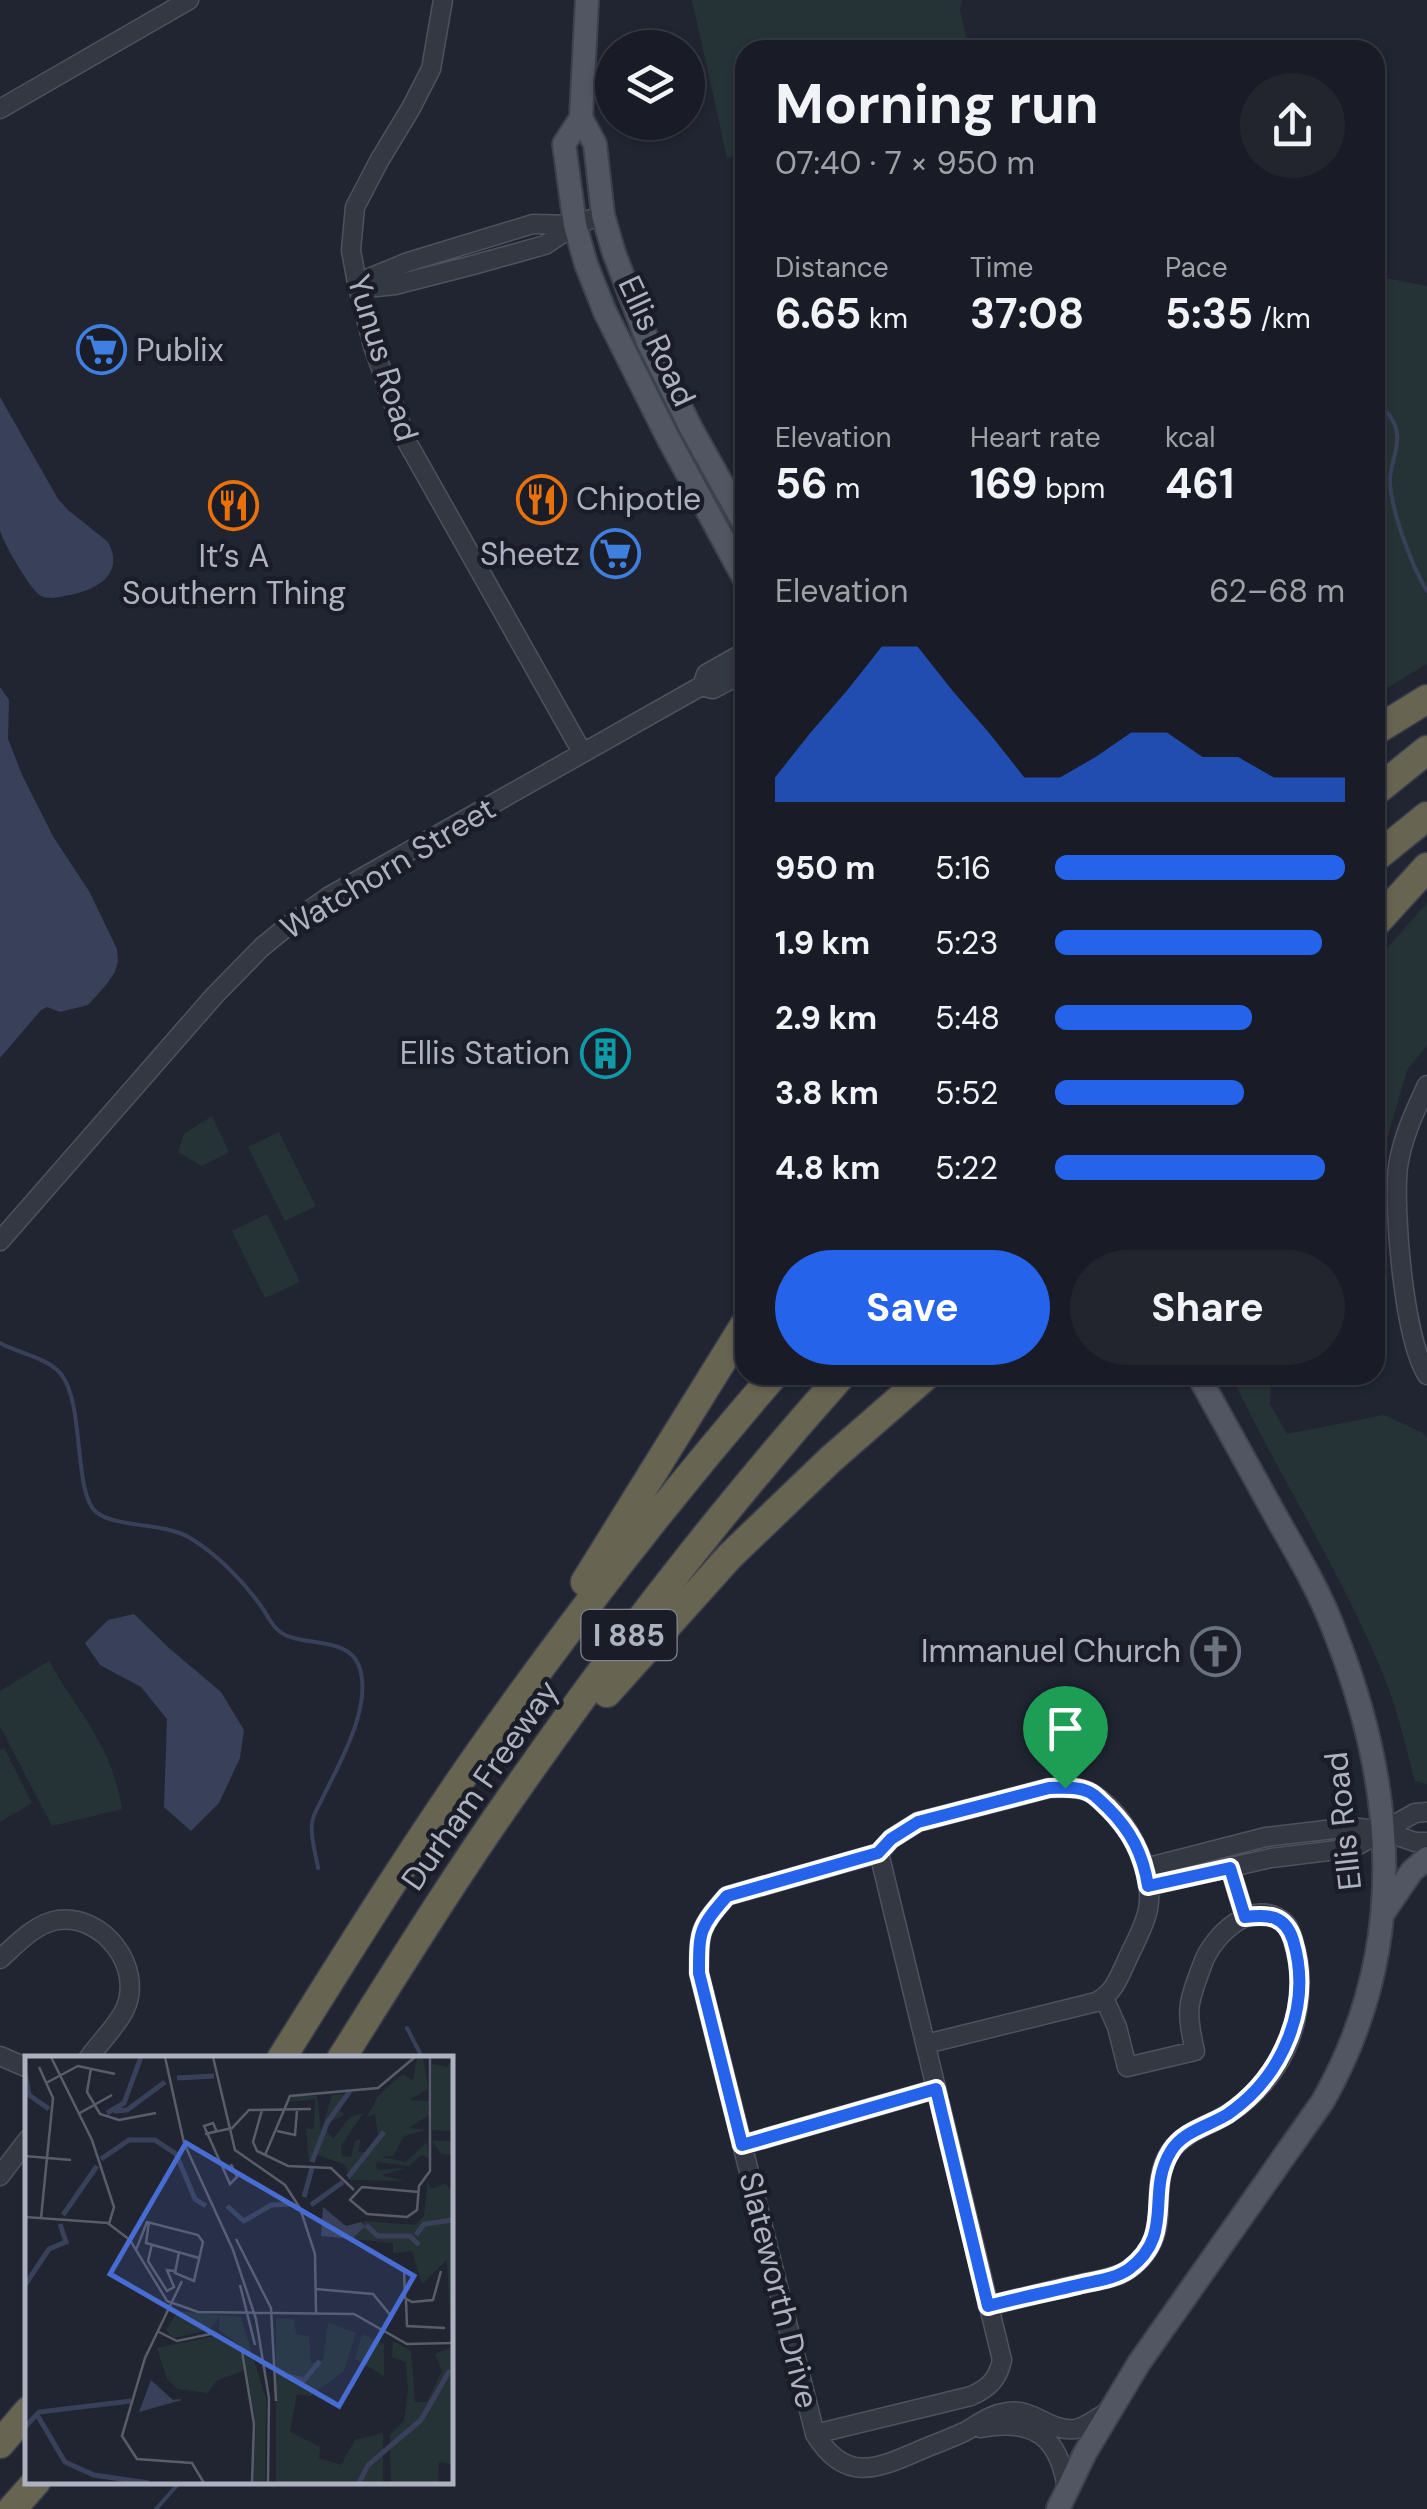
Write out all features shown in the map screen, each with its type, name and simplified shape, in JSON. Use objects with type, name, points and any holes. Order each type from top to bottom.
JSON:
[{"type":"highway","points":[[1385,725],[1427,699]]},
{"type":"highway","points":[[1385,784],[1427,750]]},
{"type":"highway","points":[[1385,850],[1427,816]]},
{"type":"highway","points":[[1385,913],[1427,866]]},
{"type":"highway","points":[[476,1758],[735,1340]]},
{"type":"highway","name":"Durham Freeway","points":[[282,2056],[392,1882],[562,1638],[766,1385]]},
{"type":"highway","name":"Durham Freeway","points":[[343,2056],[538,1758],[626,1639],[834,1385]]},
{"type":"highway","points":[[435,1910],[580,1724],[682,1607],[780,1506],[916,1385]]},
{"type":"highway","points":[[0,2444],[25,2415]]},
{"type":"highway","points":[[12,2509],[34,2484]]},
{"type":"main road","name":"Ellis Road","points":[[587,0],[581,118],[564,144],[575,225],[605,312],[735,561]]},
{"type":"main road","name":"Ellis Road","points":[[581,118],[596,144],[604,215],[614,253],[648,342],[735,507]]},
{"type":"main road","points":[[714,522],[730,528],[735,536]]},
{"type":"main road","name":"Ellis Road","points":[[1063,2499],[1139,2362],[1332,2086],[1367,2001],[1384,1912],[1383,1832],[1366,1730],[1334,1629],[1204,1385]]},
{"type":"main road","points":[[1384,1912],[1412,1871],[1427,1858]]},
{"type":"street","points":[[0,109],[189,0]]},
{"type":"street","name":"Yunus Road","points":[[442,0],[431,69],[356,207],[351,250],[357,283],[373,346],[407,442],[582,752]]},
{"type":"street","points":[[357,283],[408,262],[533,224],[575,225],[604,215]]},
{"type":"street","name":"Watchorn Street","points":[[0,1241],[215,994],[262,946],[328,898],[702,686],[706,674],[735,658]]},
{"type":"street","name":"Watchorn Street","points":[[702,686],[713,689],[735,677]]},
{"type":"street","points":[[1427,1085],[1398,1168],[1398,1242],[1413,1334],[1427,1375]]},
{"type":"street","points":[[878,1853],[891,1839],[918,1822],[1049,1788],[1065,1788],[1090,1792],[1120,1820],[1130,1832],[1146,1877],[1149,1898],[1145,1919],[1117,1982],[1104,1998],[926,2044]]},
{"type":"street","points":[[1146,1877],[1353,1848],[1415,1813],[1427,1812]]},
{"type":"street","points":[[1146,1877],[1266,1837],[1351,1827],[1427,1842]]},
{"type":"street","name":"Slateworth Drive","points":[[816,2434],[970,2396],[988,2387],[1002,2360],[878,1853],[727,1896],[701,1930],[699,1973],[816,2434],[825,2451],[841,2461],[855,2468],[880,2468],[1006,2412],[1026,2412],[1070,2429],[1085,2426],[1109,2411]]},
{"type":"street","points":[[1230,1868],[1245,1917]]},
{"type":"street","points":[[988,2306],[1119,2275],[1145,2254],[1156,2232],[1160,2174],[1174,2146],[1244,2102],[1275,2069],[1298,2006],[1299,1967],[1284,1923],[1266,1914],[1245,1917],[1225,1930],[1206,1954],[1188,2008],[1194,2051],[1128,2067],[1104,1998]]},
{"type":"street","points":[[0,1959],[34,1929],[58,1920],[80,1922],[103,1932],[122,1952],[129,1981],[126,2008],[90,2056]]},
{"type":"street","points":[[0,2056],[25,2067]]},
{"type":"street","name":"Slateworth Drive","points":[[742,2145],[936,2089]]},
{"type":"street","points":[[0,2176],[25,2143]]},
{"type":"street","name":"Slateworth Drive","points":[[966,2431],[1001,2425],[1035,2432],[1057,2451],[1064,2471],[1063,2499]]},
{"type":"shaded area","points":[[692,0],[962,0],[960,10],[967,40],[735,40],[735,156],[727,158],[705,59],[705,30],[699,30]]},
{"type":"shaded area","points":[[1385,278],[1427,286],[1427,664],[1385,689]]},
{"type":"shaded area","points":[[1427,903],[1427,1045],[1407,1070],[1385,1146],[1385,951]]},
{"type":"shaded area","points":[[212,1116],[229,1152],[202,1166],[178,1152],[184,1134]]},
{"type":"shaded area","points":[[279,1132],[316,1206],[285,1221],[248,1147]]},
{"type":"shaded area","points":[[267,1214],[300,1282],[265,1298],[232,1231]]},
{"type":"shaded area","points":[[1236,1385],[1271,1385],[1270,1404],[1287,1434],[1384,1415],[1427,1438],[1427,1784],[1415,1781],[1391,1696],[1370,1644]]},
{"type":"shaded area","points":[[49,1661],[102,1748],[122,1809],[52,1826],[0,1726],[0,1691]]},
{"type":"shaded area","points":[[4,1748],[32,1803],[0,1822],[0,1750]]},
{"type":"water","points":[[0,397],[58,499],[108,542],[113,565],[95,586],[58,597],[41,596],[6,544],[0,530]]},
{"type":"water","points":[[0,687],[9,700],[8,739],[23,777],[54,838],[89,891],[117,949],[118,961],[115,972],[88,1005],[60,1012],[47,1007],[41,1010],[0,1058]]},
{"type":"water","points":[[134,1614],[221,1692],[244,1730],[240,1758],[219,1803],[191,1831],[164,1807],[167,1719],[141,1687],[100,1665],[85,1643],[108,1620]]},
{"type":"waterway","points":[[1385,411],[1396,429],[1390,474],[1394,506],[1427,591]]},
{"type":"waterway","points":[[0,1343],[41,1360],[61,1374],[73,1405],[84,1486],[96,1512],[115,1521],[167,1529],[190,1538],[238,1578],[279,1631],[334,1646],[353,1656],[359,1666],[362,1698],[346,1749],[313,1820],[318,1868]]},
{"type":"waterway","points":[[407,2028],[421,2056]]},
{"type":"waterway","points":[[156,2509],[178,2484]]},
{"type":"place","name":"Publix","points":[[101,350]]},
{"type":"place","name":"Chipotle","points":[[541,499]]},
{"type":"place","name":"It’s A Southern Thing","points":[[234,506]]},
{"type":"place","name":"Sheetz","points":[[615,554]]},
{"type":"place","name":"Ellis Station","points":[[605,1053]]},
{"type":"place","name":"Immanuel Church","points":[[1216,1651]]},
{"type":"route","points":[[1049,1788],[1065,1788],[1090,1792],[1120,1820],[1138,1849],[1148,1886],[1230,1868],[1245,1917],[1266,1914],[1289,1929],[1299,1967],[1300,1993],[1275,2069],[1244,2102],[1192,2132],[1169,2154],[1160,2174],[1156,2232],[1145,2254],[1119,2275],[988,2306],[936,2089],[742,2145],[699,1973],[701,1930],[727,1896],[878,1853],[891,1839],[918,1822],[1049,1788]]}]
